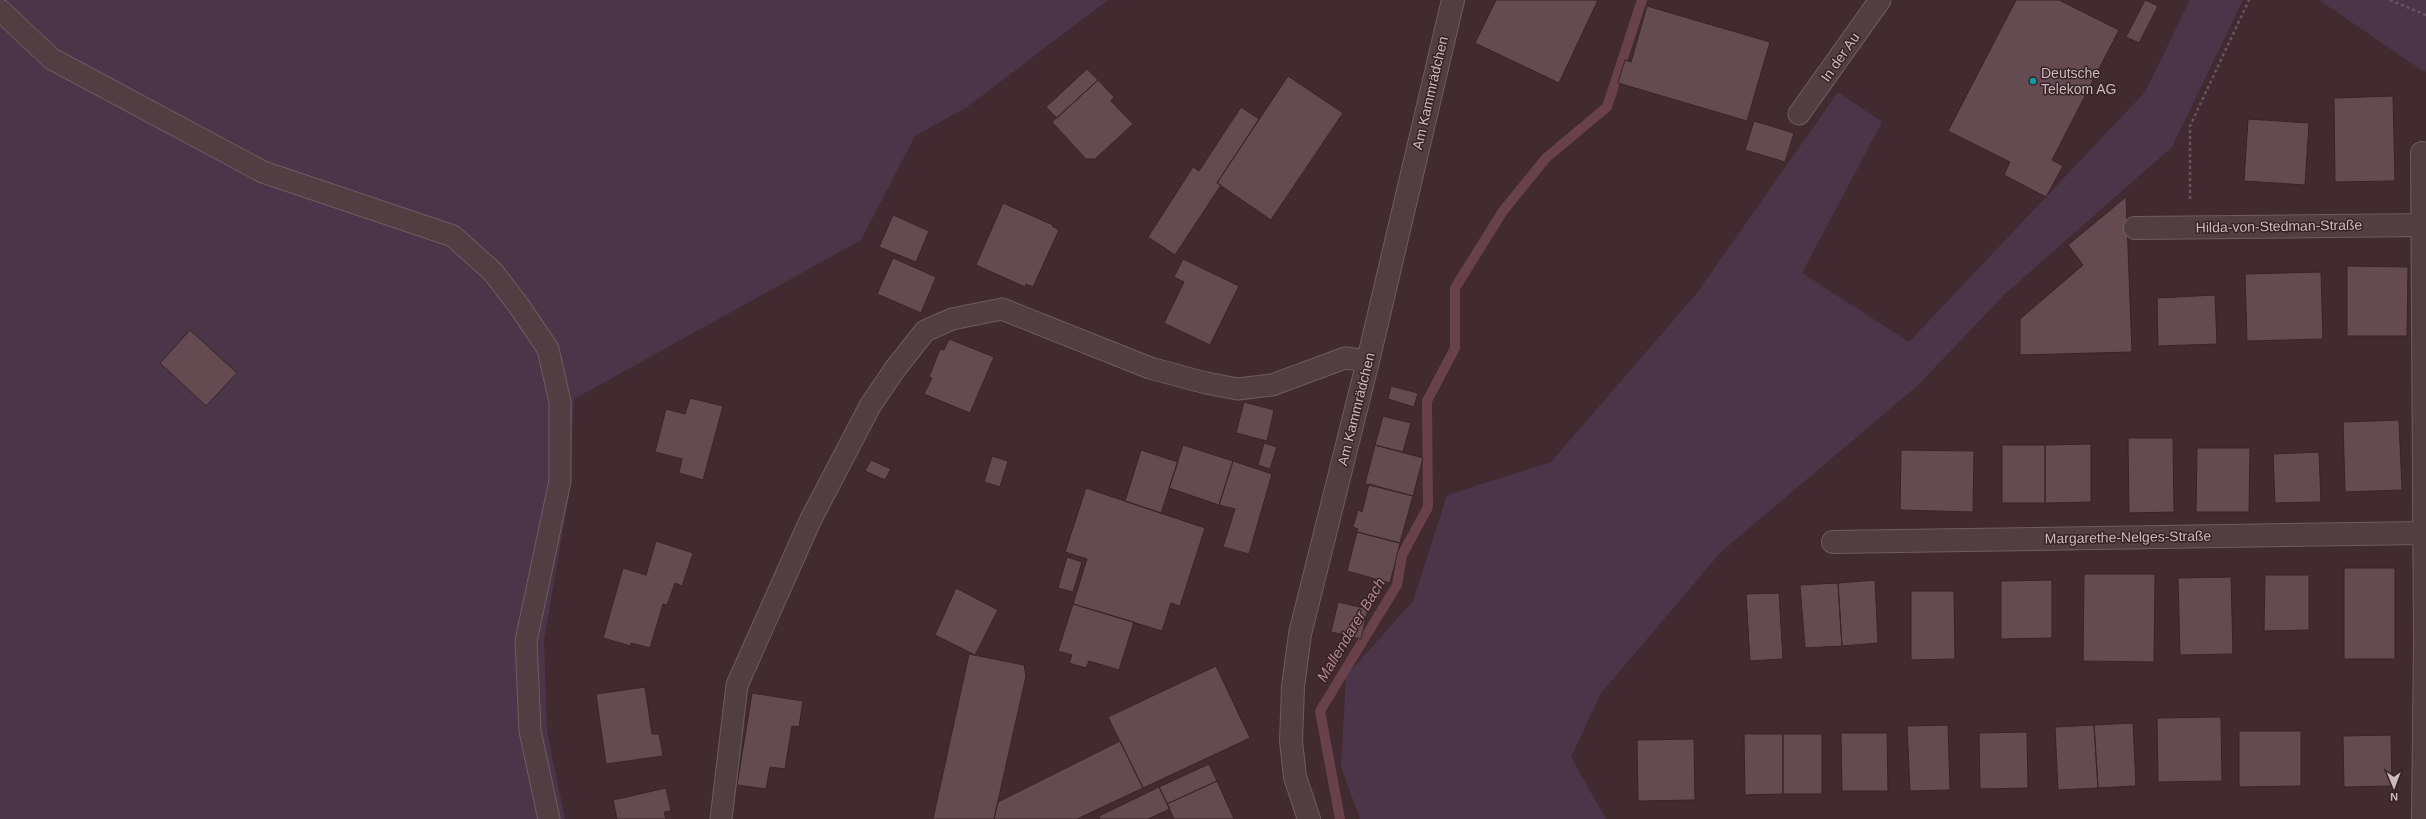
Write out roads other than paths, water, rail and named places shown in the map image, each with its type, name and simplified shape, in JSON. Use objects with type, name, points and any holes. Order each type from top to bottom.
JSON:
[{"type":"street","name":"Am Kammrädchen","points":[[1309,819],[1295,777],[1291,741],[1293,687],[1298,642],[1368,361],[1448,11],[1453,0]]},
{"type":"street","points":[[2422,153],[2424,532],[2423,819]]},
{"type":"street","name":"Hilda-von-Stedman-Straße","points":[[2136,228],[2423,225]]},
{"type":"street","name":"Margarethe-Nelges-Straße","points":[[1833,542],[2424,532]]},
{"type":"lane","name":"In der Au","points":[[1799,114],[1880,0]]},
{"type":"lane","points":[[0,10],[52,59],[263,172],[452,236],[493,272],[519,306],[548,349],[560,402],[560,481],[526,641],[530,731],[549,819]]},
{"type":"lane","points":[[721,819],[736,685],[810,521],[870,406],[895,368],[925,331],[952,319],[1002,309],[1150,368],[1206,383],[1238,389],[1272,385],[1345,358],[1368,361]]},
{"type":"waterway","name":"Mallendarer Bach","points":[[1340,819],[1320,711],[1397,585],[1402,555],[1428,507],[1427,401],[1455,348],[1455,288],[1503,211],[1546,158],[1607,107],[1642,0]]},
{"type":"place","name":"Deutsche Telekom AG","points":[[2033,81]]}]
